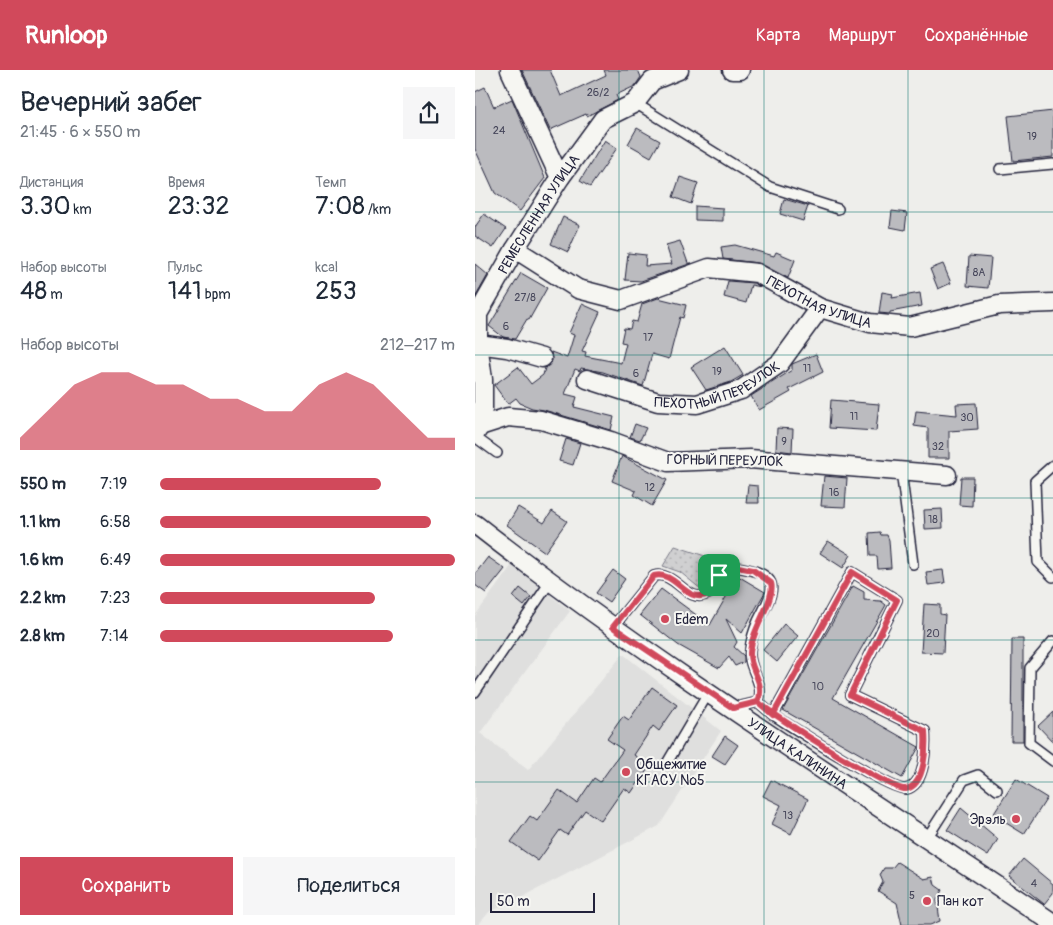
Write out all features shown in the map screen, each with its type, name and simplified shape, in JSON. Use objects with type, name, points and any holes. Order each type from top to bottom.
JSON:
[{"type":"street","points":[[510,70],[559,178]]},
{"type":"street","name":"РЕМЕСЛЕННАЯ УЛИЦА","points":[[477,432],[479,376],[478,314],[515,248],[559,178],[603,119],[635,103],[653,76],[679,70]]},
{"type":"street","points":[[733,70],[740,70]]},
{"type":"street","name":"ПЕХОТНАЯ УЛИЦА","points":[[515,248],[578,289],[621,300],[709,268],[757,273],[820,308],[870,323],[910,327],[999,305],[1053,303]]},
{"type":"street","name":"ПЕХОТНЫЙ ПЕРЕУЛОК","points":[[587,379],[658,402],[697,404],[741,390],[780,363],[820,308]]},
{"type":"street","points":[[478,344],[507,348],[542,358]]},
{"type":"street","name":"ГОРНЫЙ ПЕРЕУЛОК","points":[[477,432],[508,417],[541,420],[611,441],[668,462],[750,459],[947,475]]},
{"type":"street","name":"УЛИЦА КАЛИНИНА","points":[[475,524],[550,582],[613,627],[1053,923]]},
{"type":"lane","points":[[635,103],[770,187],[837,209]]},
{"type":"lane","points":[[1000,169],[1053,164]]},
{"type":"lane","points":[[477,432],[497,453]]},
{"type":"lane","points":[[1053,465],[1035,481],[1038,562],[1053,577]]},
{"type":"lane","points":[[901,472],[913,564]]},
{"type":"lane","points":[[613,627],[654,576],[662,575],[668,577],[692,595],[698,597],[708,594],[722,572],[730,567],[757,572],[769,580],[772,587],[770,600],[757,623],[750,651],[751,662],[759,683],[758,702]]},
{"type":"lane","points":[[758,702],[773,715],[871,774],[900,789],[907,789],[913,785],[918,779],[922,768],[926,750],[925,731],[850,695],[897,600],[852,572],[773,715]]},
{"type":"lane","points":[[475,692],[550,582]]},
{"type":"lane","points":[[1053,641],[1031,668],[1029,742],[1053,761]]},
{"type":"lane","points":[[667,763],[709,692]]},
{"type":"lane","points":[[733,708],[758,702]]},
{"type":"lane","points":[[927,838],[963,780],[978,775],[997,790]]},
{"type":"shaded area","points":[[675,546],[720,561],[702,590],[680,572],[663,566]]},
{"type":"shaded area","points":[[512,565],[570,611],[480,733],[528,770],[623,654],[721,731],[659,826],[507,905],[490,911],[478,925],[475,925],[475,616]]},
{"type":"building","points":[[522,70],[550,70],[561,96],[606,75],[604,70],[638,70],[641,77],[635,86],[616,95],[618,100],[587,116],[586,114],[550,130]]},
{"type":"building","points":[[485,87],[494,107],[512,99],[545,178],[520,211],[495,193],[475,149],[475,92]]},
{"type":"building","points":[[1053,111],[1053,157],[1013,161],[1008,116]]},
{"type":"building","points":[[637,128],[660,141],[651,157],[628,144]]},
{"type":"building","points":[[605,140],[617,148],[590,187],[580,181]]},
{"type":"building","points":[[680,177],[698,183],[691,204],[673,197]]},
{"type":"building","points":[[784,199],[808,206],[803,221],[780,214]]},
{"type":"building","points":[[695,206],[723,208],[723,221],[695,220]]},
{"type":"building","points":[[892,211],[907,213],[905,230],[890,227]]},
{"type":"building","points":[[484,214],[506,229],[493,248],[475,236],[475,227]]},
{"type":"building","points":[[563,217],[580,225],[568,252],[551,244]]},
{"type":"building","points":[[680,241],[688,263],[692,263],[641,281],[625,280],[628,253],[646,255],[645,266],[672,264],[666,245]]},
{"type":"building","points":[[735,245],[774,256],[776,252],[795,260],[788,278],[758,263],[723,259],[721,247]]},
{"type":"building","points":[[969,256],[991,258],[988,288],[967,286]]},
{"type":"building","points":[[475,264],[488,275],[475,298]]},
{"type":"building","points":[[943,264],[951,283],[938,289],[930,269]]},
{"type":"building","points":[[521,273],[547,288],[529,320],[527,319],[515,339],[503,337],[489,326]]},
{"type":"building","points":[[728,281],[754,283],[761,287],[751,285],[746,303],[724,297]]},
{"type":"building","points":[[882,292],[893,294],[892,298],[920,293],[922,306],[890,312],[890,314],[879,313]]},
{"type":"building","points":[[658,298],[686,305],[683,318],[680,317],[669,359],[652,354],[643,386],[603,372],[581,368],[580,371],[575,369],[565,394],[577,397],[574,407],[614,417],[611,430],[532,408],[520,403],[516,398],[508,404],[494,385],[518,367],[531,384],[543,375],[545,368],[552,361],[551,352],[567,358],[574,335],[569,333],[582,304],[600,312],[582,351],[586,352],[585,356],[621,363],[626,343],[621,342],[624,328],[630,329],[632,321],[637,322],[642,304]]},
{"type":"building","points":[[725,346],[743,375],[731,382],[706,390],[691,367]]},
{"type":"building","points":[[816,354],[823,372],[789,389],[791,392],[759,410],[751,396],[792,370],[792,364]]},
{"type":"building","points":[[831,400],[879,404],[876,431],[829,428]]},
{"type":"building","points":[[976,403],[978,429],[949,431],[949,458],[928,458],[928,428],[914,426],[916,411],[957,415],[956,404]]},
{"type":"building","points":[[635,424],[646,428],[640,440],[630,437]]},
{"type":"building","points":[[777,428],[793,429],[792,452],[776,450]]},
{"type":"building","points":[[566,439],[580,443],[573,465],[559,461]]},
{"type":"building","points":[[622,456],[667,480],[652,506],[634,495],[636,491],[612,481]]},
{"type":"building","points":[[824,476],[847,478],[845,507],[821,506]]},
{"type":"building","points":[[961,477],[973,477],[972,506],[959,505]]},
{"type":"building","points":[[748,485],[758,486],[759,503],[746,503]]},
{"type":"building","points":[[518,507],[544,523],[552,511],[567,521],[545,552],[507,525]]},
{"type":"building","points":[[942,509],[943,528],[925,529],[924,510]]},
{"type":"building","points":[[880,532],[881,535],[887,535],[889,540],[891,568],[878,569],[877,556],[870,556],[869,533]]},
{"type":"building","points":[[828,541],[851,555],[843,568],[820,553]]},
{"type":"building","points":[[488,557],[505,569],[486,593],[475,585],[475,574]]},
{"type":"building","points":[[613,570],[625,579],[609,602],[596,593]]},
{"type":"building","points":[[943,570],[945,583],[928,585],[926,572]]},
{"type":"building","points":[[738,576],[765,592],[742,633],[726,619],[737,642],[734,647],[744,656],[744,662],[735,666],[729,657],[719,668],[678,645],[640,615],[661,589],[710,625]]},
{"type":"building","points":[[853,586],[864,592],[864,600],[881,601],[886,605],[833,698],[919,747],[902,778],[783,710]]},
{"type":"building","points":[[520,588],[531,597],[524,606],[513,597]]},
{"type":"building","points":[[924,604],[940,605],[940,614],[945,615],[943,653],[921,652]]},
{"type":"building","points":[[784,624],[798,636],[777,662],[763,650]]},
{"type":"building","points":[[1012,639],[1023,639],[1023,741],[1011,741]]},
{"type":"building","name":"Общежитие КГАСУ №5","points":[[652,687],[677,705],[659,731],[653,726],[634,755],[650,766],[631,793],[624,788],[601,821],[585,810],[567,835],[560,830],[538,861],[511,842],[530,816],[537,821],[559,790],[577,803],[594,778],[600,782],[623,750],[607,739],[623,716],[629,720]]},
{"type":"building","points":[[1053,712],[1053,742],[1038,726]]},
{"type":"building","points":[[725,736],[738,745],[725,764],[712,756]]},
{"type":"building","points":[[1016,779],[1047,798],[1024,834],[993,815]]},
{"type":"building","points":[[771,780],[808,799],[791,834],[772,824],[781,805],[763,796]]},
{"type":"building","points":[[961,808],[998,839],[988,856],[947,830]]},
{"type":"building","points":[[1023,859],[1053,884],[1053,893],[1044,904],[1009,876]]},
{"type":"building","points":[[897,862],[924,879],[933,877],[935,885],[942,890],[937,900],[940,921],[930,925],[902,925],[897,903],[878,891],[883,882],[880,875],[884,868],[892,868]]},
{"type":"place","name":"Edem","points":[[665,619]]},
{"type":"place","name":"Общежитие КГАСУ №5","points":[[626,772]]},
{"type":"place","name":"Эрэль","points":[[1016,819]]},
{"type":"place","name":"Пан кот","points":[[927,901]]},
{"type":"route","points":[[719,575],[712,589],[702,597],[692,595],[668,577],[662,575],[654,576],[613,627],[733,708],[758,702],[773,715],[871,774],[900,789],[907,789],[913,785],[918,779],[922,768],[926,750],[925,731],[850,695],[897,600],[852,572],[773,715],[765,708],[758,702],[760,696],[759,683],[749,656],[757,623],[771,598],[771,583],[767,578],[753,570],[733,566],[719,575]]}]
